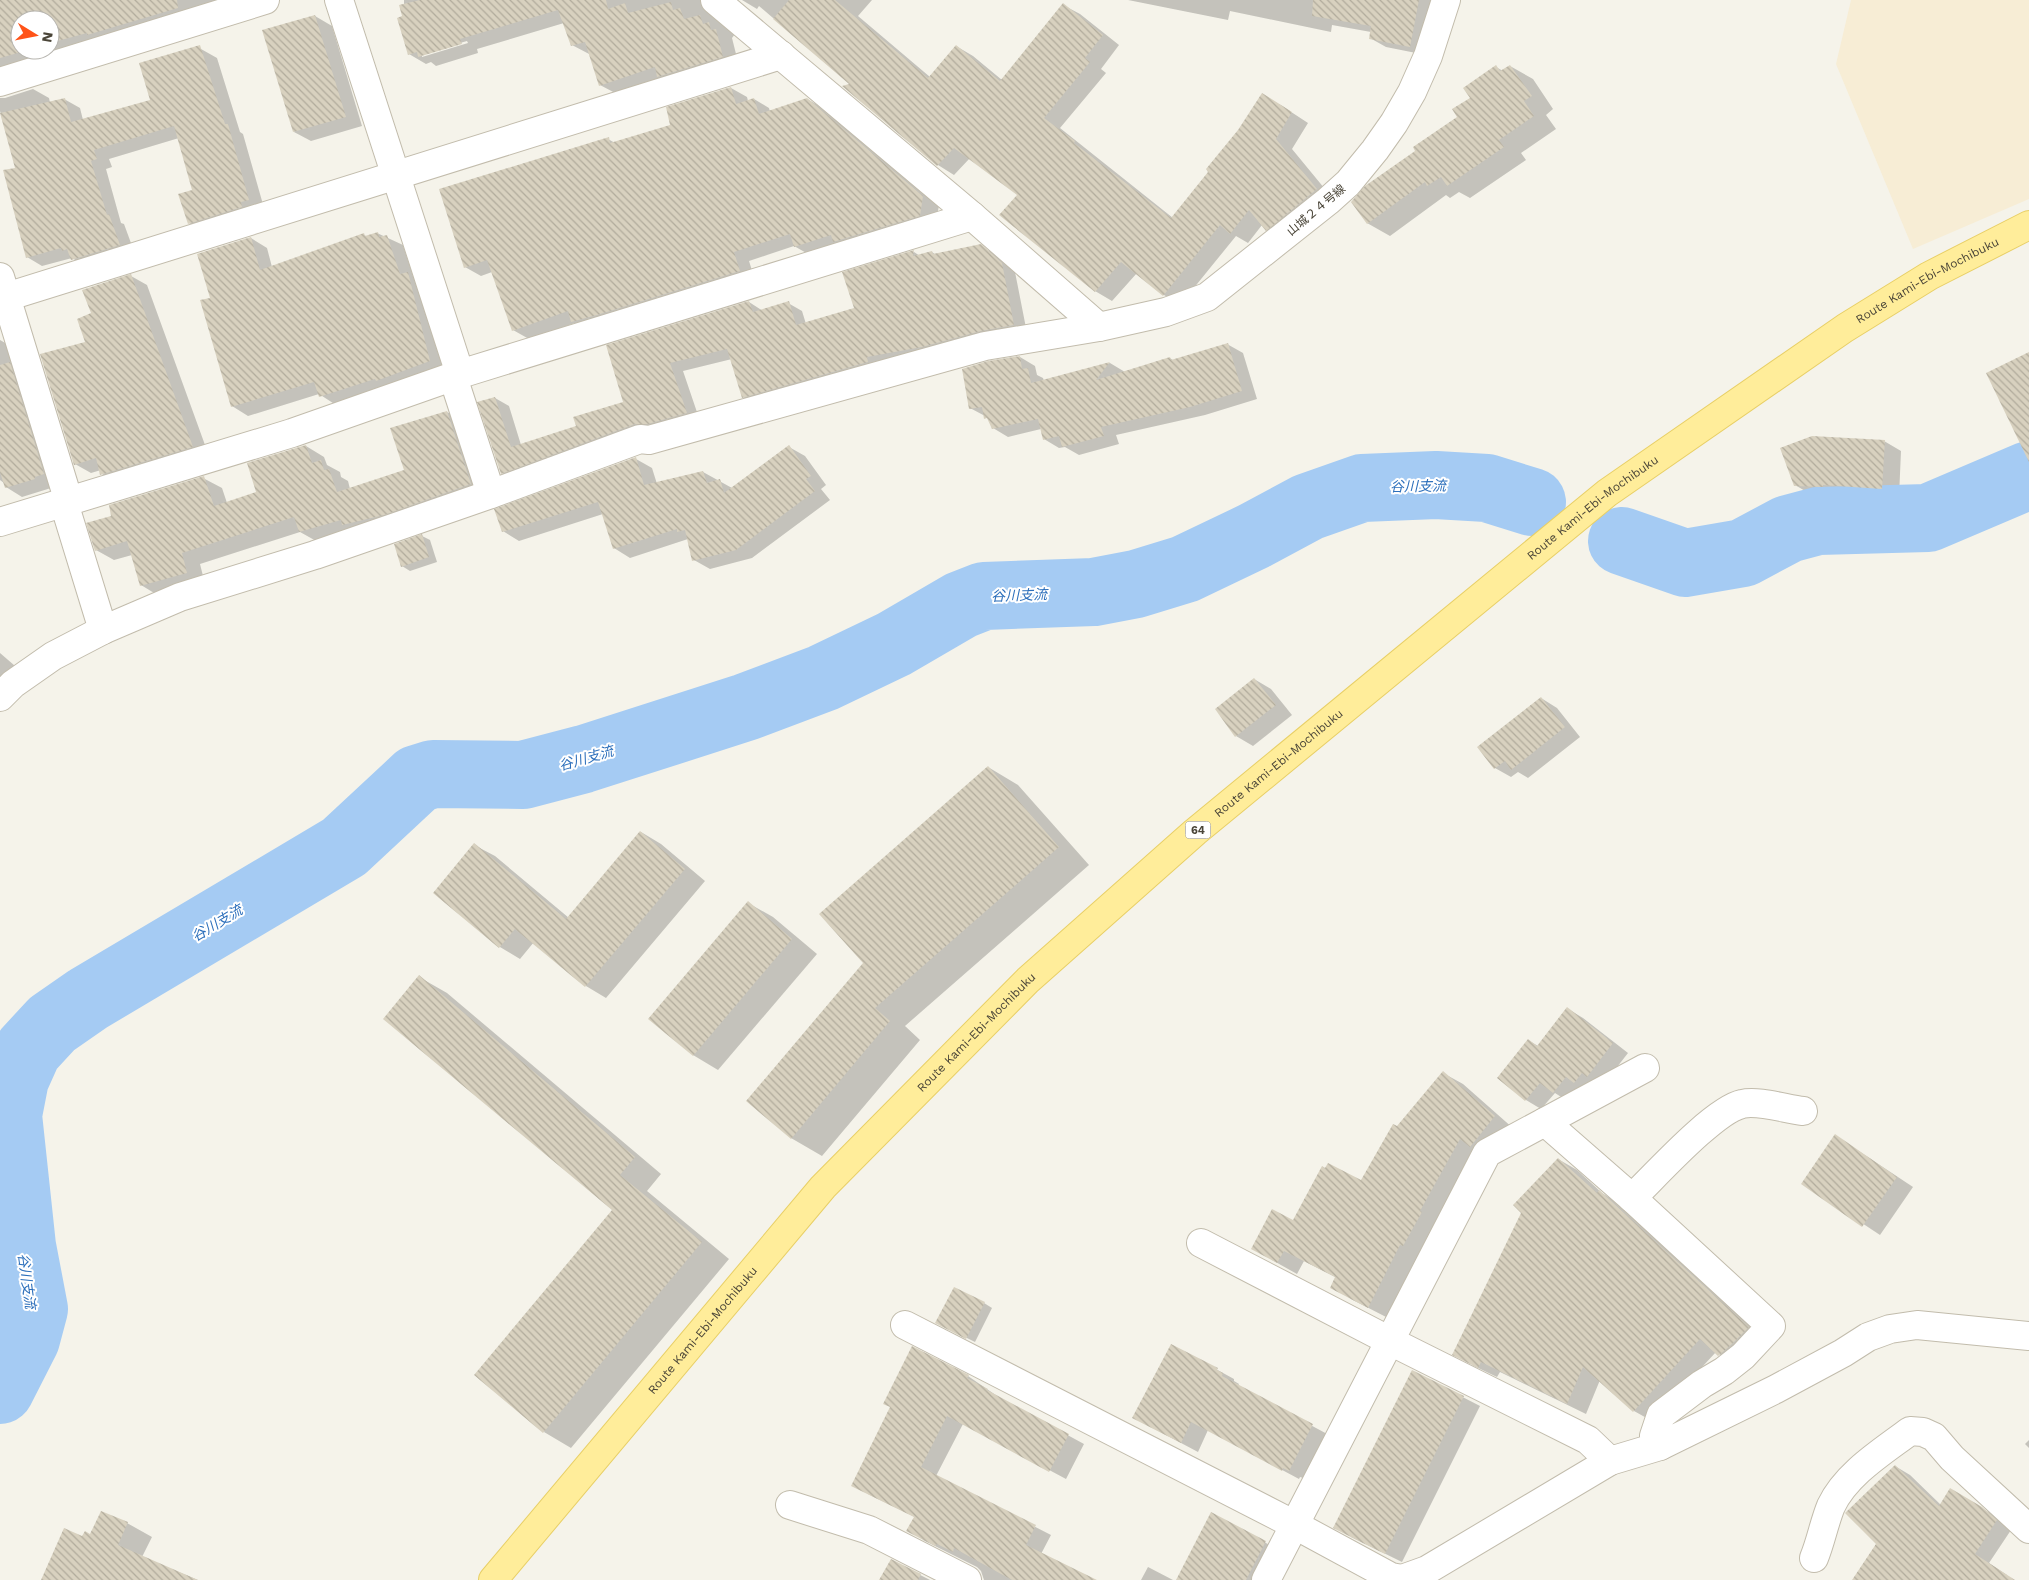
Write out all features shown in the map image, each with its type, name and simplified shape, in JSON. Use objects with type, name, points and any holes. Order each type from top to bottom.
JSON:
[{"type":"main road","name":"Route Kami-Ebi-Mochibuku","points":[[493,1580],[823,1187],[1028,980],[1188,838],[1607,493],[1845,328],[1928,276],[2029,225]]},
{"type":"street","points":[[0,82],[265,0]]},
{"type":"street","points":[[339,0],[457,376],[491,494]]},
{"type":"street","points":[[715,0],[972,216],[1099,327]]},
{"type":"street","name":"山城２４号線","points":[[0,697],[13,684],[53,656],[103,630],[180,598],[315,555],[491,494],[640,439],[649,440],[668,435],[985,346],[1099,327],[1166,312],[1207,297],[1348,183],[1390,130],[1412,92],[1428,56],[1446,0]]},
{"type":"street","points":[[103,630],[2,291],[395,176],[781,55]]},
{"type":"street","points":[[0,522],[292,433],[457,376],[972,216]]},
{"type":"street","points":[[1266,1580],[1487,1154],[1645,1068]]},
{"type":"street","points":[[1632,1198],[1706,1125],[1741,1104],[1752,1103],[1803,1112]]},
{"type":"street","points":[[1545,1122],[1632,1198],[1771,1326],[1742,1356],[1724,1371],[1702,1384],[1661,1415],[1654,1436],[1660,1446]]},
{"type":"street","points":[[1201,1243],[1390,1341],[1588,1440],[1610,1461]]},
{"type":"street","points":[[905,1326],[1295,1525],[1391,1577],[1402,1579],[1427,1570],[1610,1461],[1660,1446],[1776,1389],[1868,1337],[1890,1329],[1917,1325],[2029,1336]]},
{"type":"street","points":[[1814,1558],[1838,1493],[1878,1454],[1910,1432],[1923,1432],[1934,1437],[1952,1458],[2029,1529]]},
{"type":"street","points":[[790,1506],[869,1530],[967,1580]]},
{"type":"shaded area","points":[[1851,0],[2029,0],[2029,199],[1913,249],[1836,64]]},
{"type":"building","points":[[0,0],[177,0],[178,8],[87,35],[87,33],[60,40],[60,10],[10,10],[10,55],[0,58]]},
{"type":"building","points":[[420,0],[606,0],[608,9],[625,3],[628,13],[671,2],[673,10],[680,8],[684,19],[700,15],[703,24],[709,22],[711,30],[716,29],[723,57],[657,77],[655,67],[599,86],[585,42],[571,46],[558,10],[460,39],[462,44],[418,57],[417,52],[408,55],[397,18],[402,16],[399,5]]},
{"type":"building","points":[[789,0],[835,0],[928,78],[956,45],[1000,81],[1063,3],[1103,35],[1085,58],[1090,62],[1044,118],[1171,218],[1208,172],[1206,169],[1238,130],[1262,93],[1292,112],[1276,139],[1317,189],[1266,231],[1249,210],[1230,234],[1220,225],[1163,296],[1121,262],[1095,292],[999,215],[1017,195],[954,148],[937,166],[842,86],[849,84],[773,19]]},
{"type":"building","points":[[1313,0],[1419,0],[1410,47],[1369,39],[1371,26],[1312,16]]},
{"type":"building","points":[[315,15],[346,117],[293,132],[262,30]]},
{"type":"building","points":[[200,45],[225,124],[228,124],[249,200],[241,202],[242,207],[188,224],[178,194],[192,190],[174,126],[94,150],[97,159],[91,161],[107,215],[109,214],[120,245],[71,260],[67,249],[62,251],[61,248],[26,258],[3,170],[15,168],[0,113],[65,98],[71,122],[150,100],[139,63]]},
{"type":"building","points":[[1496,65],[1500,71],[1510,65],[1532,96],[1524,101],[1534,116],[1499,140],[1504,147],[1447,186],[1441,177],[1427,186],[1425,182],[1367,224],[1351,202],[1365,186],[1415,151],[1413,147],[1457,117],[1452,109],[1470,98],[1463,88]]},
{"type":"building","points":[[731,87],[736,104],[754,98],[759,114],[807,98],[923,196],[920,216],[833,242],[831,235],[794,247],[790,234],[734,252],[740,271],[571,322],[568,311],[512,331],[487,260],[464,268],[439,189],[609,137],[610,143],[670,125],[666,107]]},
{"type":"building","points":[[378,232],[379,237],[387,235],[400,274],[408,272],[430,361],[376,381],[375,379],[319,397],[314,382],[231,407],[200,300],[210,298],[197,254],[251,237],[260,270],[364,233],[365,236]]},
{"type":"building","points":[[981,244],[1002,263],[1014,325],[981,331],[922,347],[867,357],[868,362],[742,398],[727,349],[670,363],[687,413],[648,424],[635,424],[501,474],[477,402],[495,397],[511,447],[576,426],[573,417],[623,402],[606,345],[749,301],[753,312],[789,301],[796,325],[854,308],[842,272],[914,250],[913,256],[932,251],[933,254]]},
{"type":"building","points":[[131,274],[193,447],[100,475],[96,458],[74,465],[40,354],[85,342],[77,319],[91,313],[82,290]]},
{"type":"building","points":[[1228,343],[1242,391],[1190,407],[1101,427],[1104,436],[1062,447],[1059,436],[1043,440],[1038,419],[992,429],[987,418],[984,419],[982,407],[969,409],[962,369],[988,361],[1020,356],[1022,369],[1028,368],[1031,383],[1110,362],[1096,380],[1170,357],[1171,360]]},
{"type":"building","points":[[2029,352],[2029,462],[1986,373]]},
{"type":"building","points":[[10,362],[44,474],[35,477],[35,479],[5,488],[0,472],[0,365]]},
{"type":"building","points":[[447,411],[471,484],[384,515],[342,525],[341,520],[299,532],[294,517],[182,553],[187,573],[140,586],[127,541],[95,551],[86,523],[111,516],[109,505],[204,476],[214,506],[256,492],[247,463],[306,445],[312,463],[321,460],[324,470],[329,469],[337,492],[404,470],[390,428]]},
{"type":"building","points":[[1812,436],[1885,440],[1882,489],[1823,485],[1823,487],[1794,486],[1780,448]]},
{"type":"building","points":[[789,445],[811,476],[806,479],[815,491],[736,550],[692,561],[685,530],[677,532],[677,529],[613,549],[598,502],[502,532],[494,509],[636,457],[644,485],[703,471],[707,483],[720,479],[724,493]]},
{"type":"building","points":[[422,534],[429,557],[401,567],[394,544]]},
{"type":"building","points":[[1254,678],[1276,705],[1235,737],[1215,709]]},
{"type":"building","points":[[1541,697],[1565,727],[1511,770],[1505,761],[1494,769],[1477,747]]},
{"type":"building","points":[[988,766],[1059,847],[875,1008],[890,1021],[791,1139],[746,1101],[863,963],[819,914]]},
{"type":"building","points":[[640,831],[685,869],[585,987],[515,929],[499,948],[433,893],[474,843],[566,919]]},
{"type":"building","points":[[748,901],[792,939],[693,1056],[648,1019]]},
{"type":"building","points":[[419,975],[635,1157],[620,1175],[702,1242],[543,1433],[474,1375],[612,1210],[383,1019]]},
{"type":"building","points":[[1567,1007],[1613,1043],[1587,1077],[1582,1073],[1574,1083],[1566,1077],[1553,1093],[1540,1083],[1525,1101],[1497,1078],[1528,1039],[1537,1046]]},
{"type":"building","points":[[1443,1071],[1495,1116],[1470,1147],[1460,1139],[1403,1246],[1400,1245],[1368,1308],[1330,1288],[1335,1277],[1284,1251],[1277,1263],[1251,1249],[1272,1209],[1293,1220],[1322,1166],[1325,1168],[1328,1163],[1361,1180],[1393,1124],[1397,1126]]},
{"type":"building","points":[[1835,1134],[1897,1177],[1862,1227],[1801,1184]]},
{"type":"building","points":[[1558,1158],[1597,1193],[1599,1190],[1749,1327],[1718,1356],[1700,1339],[1633,1412],[1583,1367],[1567,1404],[1481,1362],[1478,1368],[1452,1355],[1521,1213],[1513,1205]]},
{"type":"building","points":[[954,1287],[985,1302],[966,1339],[935,1323]]},
{"type":"building","points":[[1171,1344],[1218,1368],[1217,1370],[1223,1373],[1222,1376],[1313,1424],[1289,1471],[1283,1468],[1282,1471],[1191,1422],[1181,1443],[1132,1418]]},
{"type":"building","points":[[912,1346],[969,1375],[967,1378],[987,1390],[1069,1434],[1049,1472],[947,1416],[921,1467],[1036,1525],[1026,1545],[1097,1580],[1012,1580],[954,1548],[953,1552],[937,1544],[935,1546],[906,1531],[914,1517],[851,1486],[890,1407],[883,1404]]},
{"type":"building","points":[[1412,1370],[1464,1396],[1385,1554],[1333,1528]]},
{"type":"building","points":[[1895,1465],[1939,1506],[1950,1488],[1982,1507],[1997,1520],[1975,1554],[2015,1580],[1852,1580],[1876,1544],[1845,1513]]},
{"type":"building","points":[[101,1511],[128,1522],[118,1545],[198,1580],[41,1580],[64,1528],[82,1536],[85,1531],[90,1534]]},
{"type":"building","points":[[1211,1512],[1266,1541],[1246,1580],[1176,1580]]},
{"type":"building","points":[[891,1559],[921,1574],[918,1580],[879,1580]]},
{"type":"waterway","points":[[1622,541],[1685,563],[1743,553],[1788,529],[1818,521],[1928,518],[2029,475]]},
{"type":"waterway","name":"谷川支流","points":[[0,1390],[26,1339],[34,1309],[22,1246],[8,1115],[15,1079],[28,1050],[52,1024],[88,999],[344,847],[417,779],[433,774],[523,775],[584,759],[746,707],[823,678],[894,644],[961,605],[984,596],[1094,592],[1136,584],[1185,569],[1254,536],[1308,507],[1362,488],[1436,485],[1487,488],[1532,502]]}]
